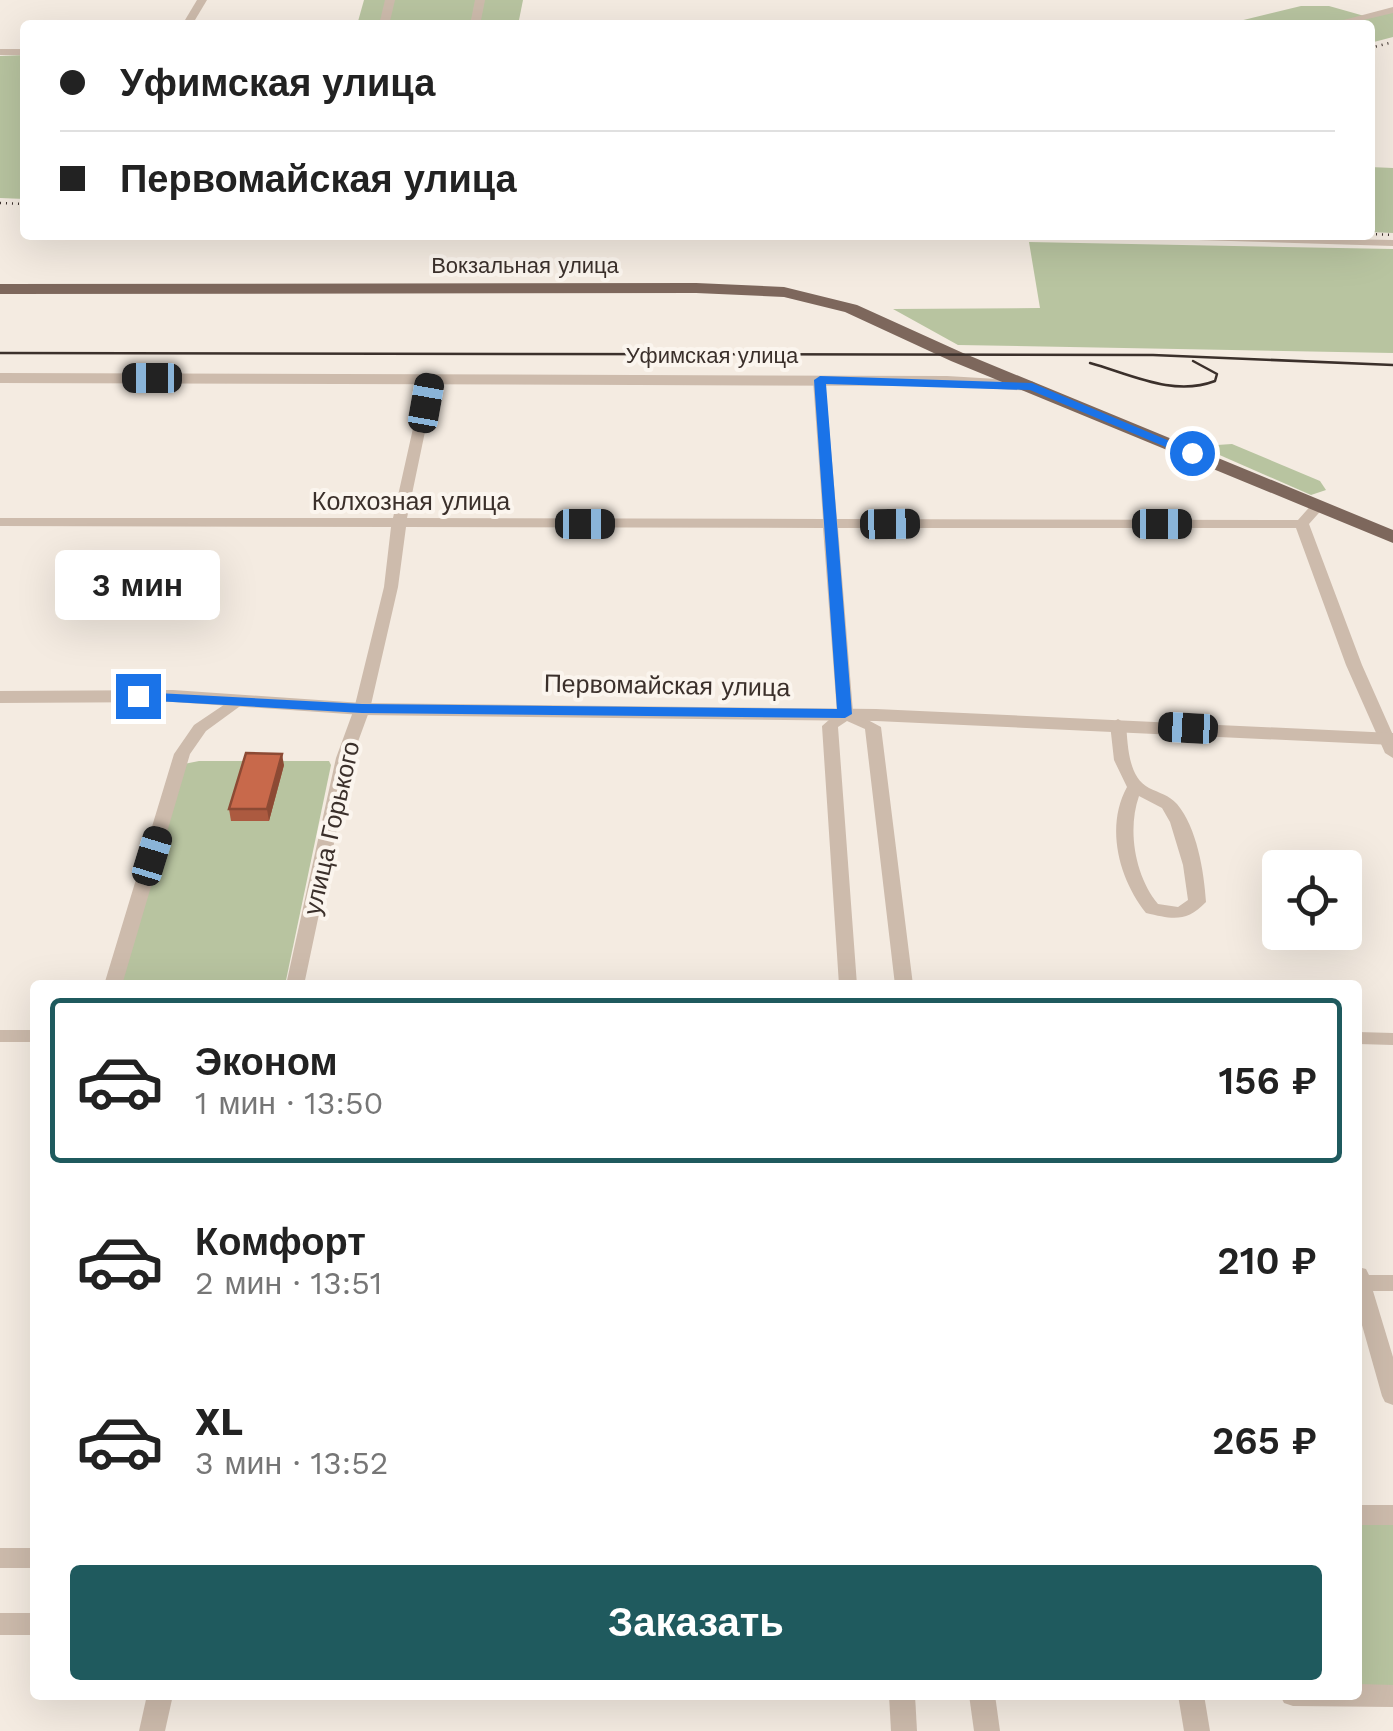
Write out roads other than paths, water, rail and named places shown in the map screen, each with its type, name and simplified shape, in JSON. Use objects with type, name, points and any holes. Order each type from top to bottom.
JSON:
[{"type":"main road","name":"Вокзальная улица","points":[[0,288],[743,289],[836,303],[1032,386]]},
{"type":"main road","name":"Уфимская улица","points":[[1032,386],[1393,537]]},
{"type":"street","points":[[1351,20],[1393,10]]},
{"type":"street","points":[[1295,240],[1393,243]]},
{"type":"street","name":"Уфимская улица","points":[[0,378],[820,380],[1032,386]]},
{"type":"street","name":"улица Горького","points":[[296,980],[344,758],[362,709],[390,587],[430,379]]},
{"type":"street","points":[[820,380],[845,714]]},
{"type":"street","points":[[1319,505],[1302,524],[1391,743]]},
{"type":"street","name":"Колхозная улица","points":[[0,522],[1302,524]]},
{"type":"street","name":"Первомайская улица","points":[[0,696],[173,696],[362,709],[845,714],[1118,724],[1391,743]]},
{"type":"street","points":[[114,980],[182,754],[200,728],[237,701]]},
{"type":"street","points":[[845,714],[830,726],[848,980]]},
{"type":"street","points":[[845,714],[873,727],[903,980]]},
{"type":"street","points":[[1118,724],[1128,779],[1135,788],[1166,801],[1174,812],[1197,893],[1197,902],[1181,913],[1152,909],[1138,886],[1123,822],[1128,798],[1135,788]]},
{"type":"street","points":[[0,1036],[30,1036]]},
{"type":"street","points":[[1362,1038],[1393,1039]]},
{"type":"street","points":[[1362,1279],[1393,1283]]},
{"type":"street","points":[[1362,1289],[1393,1396]]},
{"type":"street","points":[[1362,1515],[1393,1515]]},
{"type":"street","points":[[0,1558],[30,1558]]},
{"type":"street","points":[[0,1624],[30,1624]]},
{"type":"street","points":[[1362,1696],[1393,1696]]},
{"type":"street","points":[[152,1731],[159,1700]]},
{"type":"street","points":[[902,1700],[904,1731]]},
{"type":"street","points":[[983,1700],[986,1731]]},
{"type":"street","points":[[1193,1700],[1197,1731]]},
{"type":"tram line","points":[[0,353],[1153,355],[1393,365]]},
{"type":"tram line","points":[[1090,363],[1168,385],[1215,381],[1217,374],[1193,361]]},
{"type":"railway","points":[[1375,47],[1393,42]]},
{"type":"railway","points":[[0,203],[20,204]]},
{"type":"railway","points":[[1375,234],[1393,235]]}]
